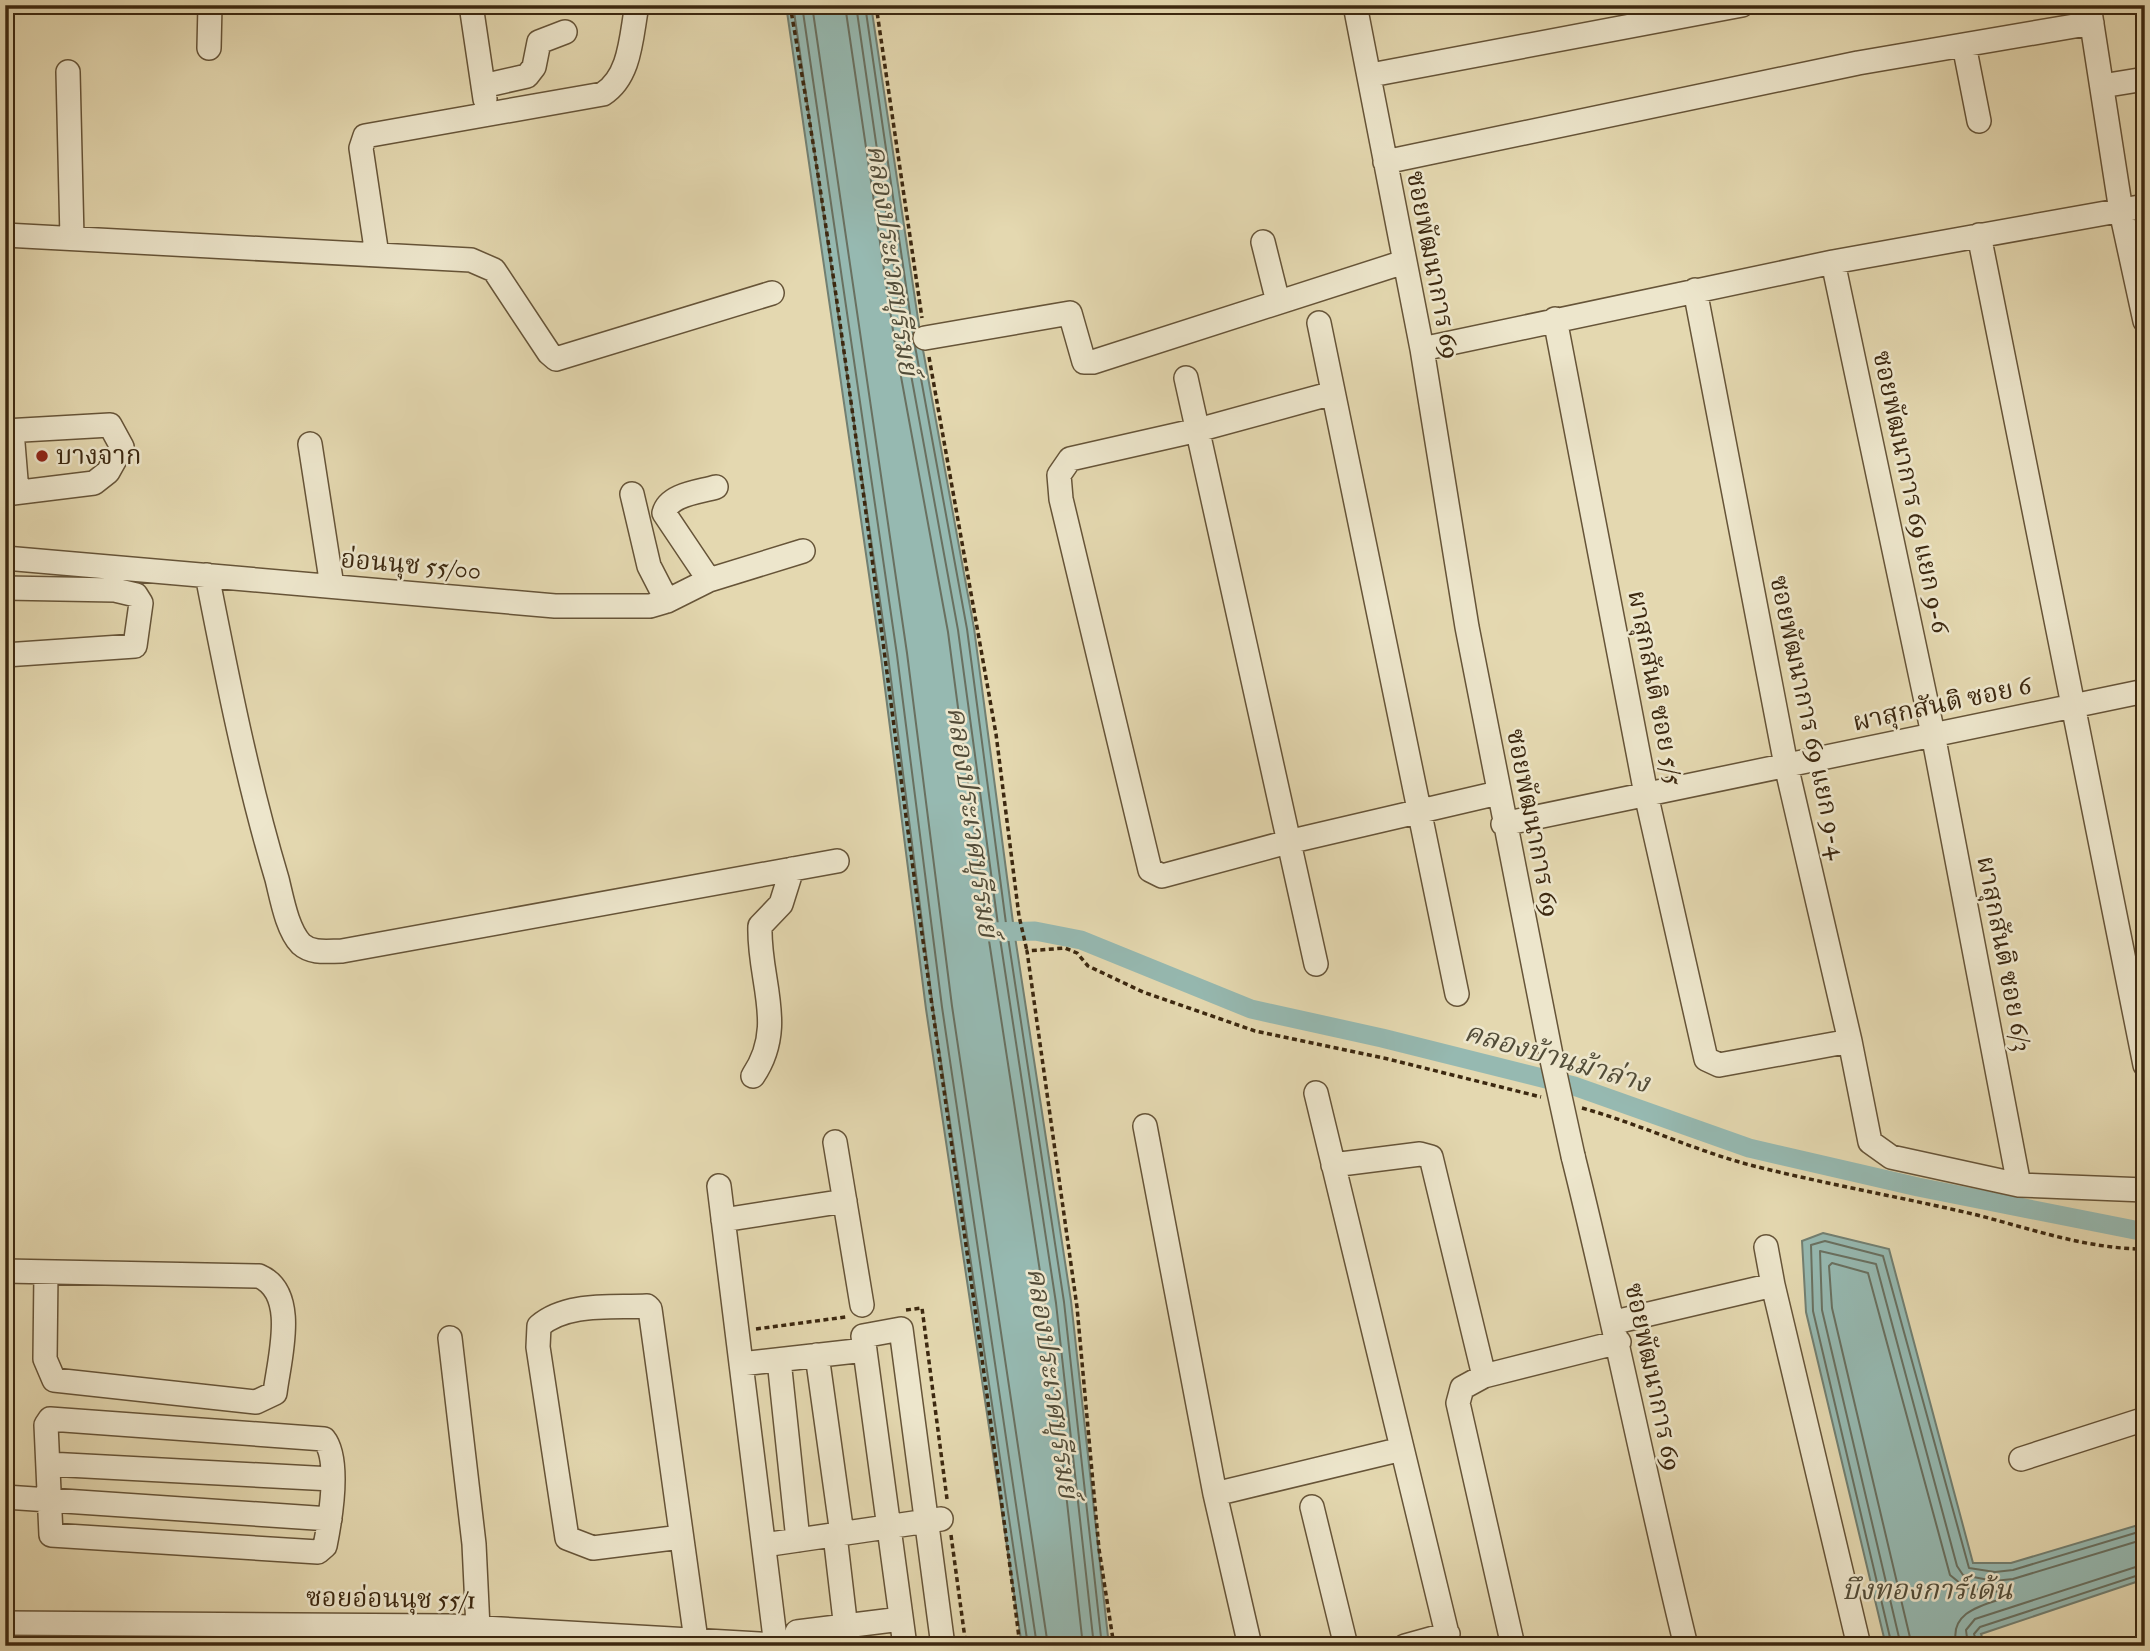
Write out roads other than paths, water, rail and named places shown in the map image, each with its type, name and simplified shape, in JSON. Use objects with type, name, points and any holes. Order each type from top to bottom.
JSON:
[{"type":"street","points":[[209,48],[210,5]]},
{"type":"street","points":[[469,5],[487,114]]},
{"type":"street","points":[[377,255],[361,148],[365,136],[603,94],[615,86],[624,68],[637,5]]},
{"type":"street","name":"ซอยพัฒนาการ 69","points":[[1355,5],[1371,75],[1385,162],[1422,349],[1466,627],[1503,824],[1573,1156],[1617,1332],[1653,1509],[1686,1646]]},
{"type":"street","points":[[1371,75],[1742,5]]},
{"type":"street","points":[[1385,162],[1858,63],[1964,45],[2091,14],[2121,211],[2145,321]]},
{"type":"street","points":[[483,86],[527,76],[534,67],[540,42],[565,33]]},
{"type":"street","points":[[1964,45],[1979,121]]},
{"type":"street","points":[[68,72],[72,238]]},
{"type":"street","points":[[2102,86],[2145,79]]},
{"type":"street","points":[[1422,349],[1833,262],[2145,206]]},
{"type":"street","points":[[5,234],[471,260],[494,270],[549,353],[556,359],[772,293]]},
{"type":"street","points":[[1979,235],[2145,1065]]},
{"type":"street","points":[[1263,242],[1278,302]]},
{"type":"street","points":[[925,338],[1070,313],[1079,353],[1084,362],[1093,362],[1404,262]]},
{"type":"street","name":"ซอยพัฒนาการ 69 แยก 9-6","points":[[1833,262],[1933,734]]},
{"type":"street","name":"ซอยพัฒนาการ 69 แยก 9-4","points":[[1695,290],[1786,765],[1850,1041],[1870,1142],[1891,1157],[2019,1185]]},
{"type":"street","name":"ผาสุกสันติ ซอย 5/5","points":[[1555,319],[1646,794],[1706,1059],[1711,1064],[1719,1065],[1850,1041]]},
{"type":"street","points":[[1319,323],[1457,993]]},
{"type":"street","points":[[1186,378],[1317,964]]},
{"type":"street","points":[[1334,393],[1198,430],[1070,459],[1059,475],[1060,499],[1150,870],[1162,876],[1288,842],[1418,814],[1498,793]]},
{"type":"street","points":[[110,425],[122,447],[108,472],[94,483],[11,493],[8,431],[110,425]]},
{"type":"street","points":[[310,443],[332,586]]},
{"type":"street","points":[[709,580],[664,513],[677,498],[716,487]]},
{"type":"street","points":[[632,494],[649,566],[667,601]]},
{"type":"street","name":"อ่อนนุช 55/00","points":[[5,558],[555,606],[643,606],[667,601],[709,580],[803,551]]},
{"type":"street","points":[[207,575],[234,710],[270,856],[287,915],[299,942],[310,951],[342,951],[837,861]]},
{"type":"street","points":[[5,588],[115,590],[136,595],[141,603],[135,646],[5,656]]},
{"type":"street","name":"ผาสุกสันติ ซอย 6","points":[[1503,824],[2145,691]]},
{"type":"street","name":"ผาสุกสันติ ซอย 6/3","points":[[1933,734],[2019,1185]]},
{"type":"street","points":[[753,1076],[766,1056],[769,1027],[760,926],[781,904],[792,869]]},
{"type":"street","points":[[1316,1093],[1449,1640],[1405,1646]]},
{"type":"street","points":[[1145,1126],[1215,1494],[1250,1646]]},
{"type":"street","points":[[835,1142],[859,1310]]},
{"type":"street","points":[[1334,1165],[1420,1154],[1431,1157],[1484,1376]]},
{"type":"street","points":[[2019,1185],[2145,1190]]},
{"type":"street","points":[[719,1186],[764,1545],[784,1645]]},
{"type":"street","points":[[723,1220],[845,1201]]},
{"type":"street","points":[[1766,1247],[1859,1646]]},
{"type":"street","points":[[5,1271],[259,1276],[270,1281],[279,1297],[283,1320],[275,1393],[256,1402],[54,1380],[45,1359],[46,1272]]},
{"type":"street","points":[[1513,1646],[1458,1404],[1462,1388],[1484,1376],[1773,1285]]},
{"type":"street","points":[[681,1537],[593,1548],[567,1538],[538,1347],[539,1326],[547,1319],[563,1311],[647,1306],[650,1309],[696,1640]]},
{"type":"street","points":[[905,1646],[863,1336],[901,1329],[942,1519],[943,1646]]},
{"type":"street","points":[[450,1338],[474,1544],[478,1628]]},
{"type":"street","points":[[741,1364],[865,1350]]},
{"type":"street","points":[[817,1355],[839,1534],[847,1636]]},
{"type":"street","points":[[779,1360],[798,1540]]},
{"type":"street","points":[[50,1419],[324,1439],[330,1446],[332,1479],[330,1519],[325,1546],[318,1552],[51,1535],[48,1464],[46,1425],[50,1419]]},
{"type":"street","points":[[2021,1459],[2145,1419]]},
{"type":"street","points":[[1215,1494],[1402,1448]]},
{"type":"street","points":[[48,1464],[332,1479]]},
{"type":"street","points":[[5,1497],[330,1519]]},
{"type":"street","points":[[1312,1507],[1346,1646]]},
{"type":"street","points":[[764,1545],[942,1519]]},
{"type":"street","points":[[784,1645],[797,1632],[847,1636],[901,1619]]},
{"type":"street","name":"ซอยอ่อนนุช 55/1","points":[[5,1623],[450,1636],[478,1628],[566,1639],[696,1640],[784,1645]]},
{"type":"water","name":"คลองประเวศบุรีรมย์","points":[[786,5],[871,5],[921,339],[974,628],[1014,930],[1071,1301],[1109,1646],[1022,1646],[926,1009],[881,657]]},
{"type":"water","name":"บึงทองการ์เด้น","points":[[1823,1233],[1889,1249],[1973,1563],[2011,1563],[2145,1523],[2145,1579],[1981,1634],[1985,1646],[1886,1646],[1806,1312],[1802,1241]]},
{"type":"waterway","name":"คลองบ้านม้าล่าง","points":[[989,932],[1035,931],[1081,940],[1251,1009],[1382,1038],[1574,1086],[1749,1148],[1918,1187],[2145,1232]]},
{"type":"place","name":"บางจาก","points":[[42,456]]}]
